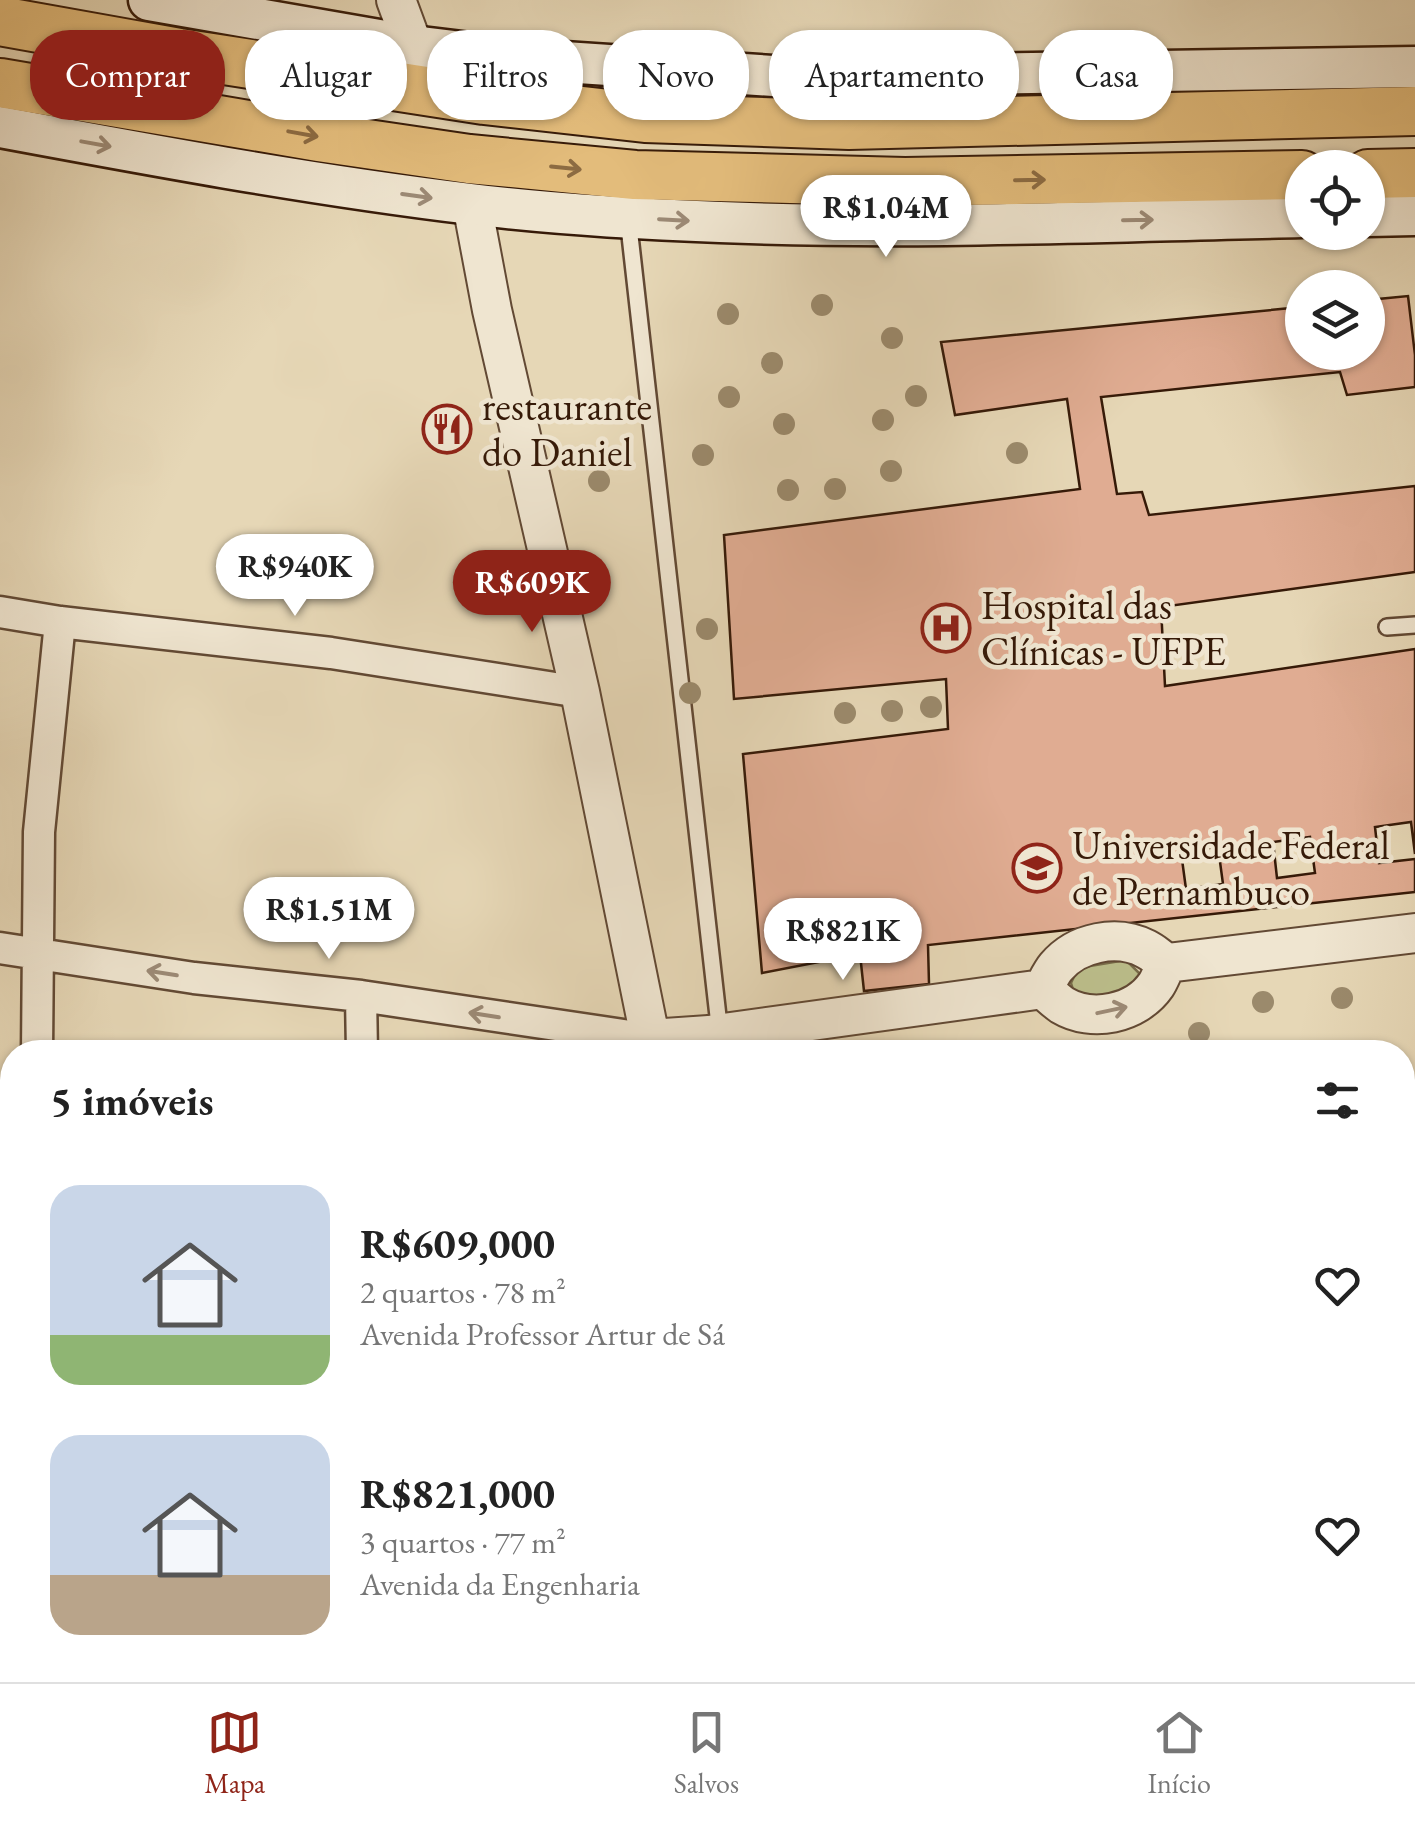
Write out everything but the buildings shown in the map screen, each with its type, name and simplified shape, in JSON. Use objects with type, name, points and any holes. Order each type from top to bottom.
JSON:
[{"type":"highway","points":[[0,21],[484,100],[646,118],[849,125],[1415,111]]},
{"type":"highway","points":[[0,83],[319,137],[470,182],[635,175],[886,182],[1285,175]]},
{"type":"highway","points":[[1385,174],[1415,173]]},
{"type":"main road","points":[[150,0],[413,46],[519,59],[788,78],[1415,67]]},
{"type":"main road","points":[[0,127],[233,168],[470,182],[628,217],[890,225],[1285,217]]},
{"type":"main road","points":[[1385,216],[1415,215]]},
{"type":"street","points":[[396,0],[413,46]]},
{"type":"street","points":[[470,182],[492,310],[580,692],[650,1040]]},
{"type":"street","points":[[0,612],[332,653],[580,692]]},
{"type":"street","points":[[37,1040],[39,832],[60,622]]},
{"type":"street","points":[[1043,989],[1055,968],[1074,952],[1097,942],[1122,942],[1146,949],[1167,963],[1415,933]]},
{"type":"street","points":[[0,948],[194,978],[361,996],[616,1040]]},
{"type":"street","points":[[701,1040],[1043,989],[1063,1006],[1088,1014],[1113,1013],[1136,1004],[1146,995],[1167,963]]},
{"type":"street","points":[[361,996],[362,1040]]},
{"type":"lane","points":[[628,217],[742,1035]]},
{"type":"lane","points":[[1387,627],[1415,625]]},
{"type":"green space","points":[[1126,960],[1139,973],[1139,985],[1124,996],[1076,999],[1071,983],[1078,968]]},
{"type":"place","name":"restaurante do Daniel","points":[[447,429]]},
{"type":"place","name":"Hospital das Clínicas - UFPE","points":[[946,628]]},
{"type":"place","name":"Universidade Federal de Pernambuco","points":[[1037,868]]}]
